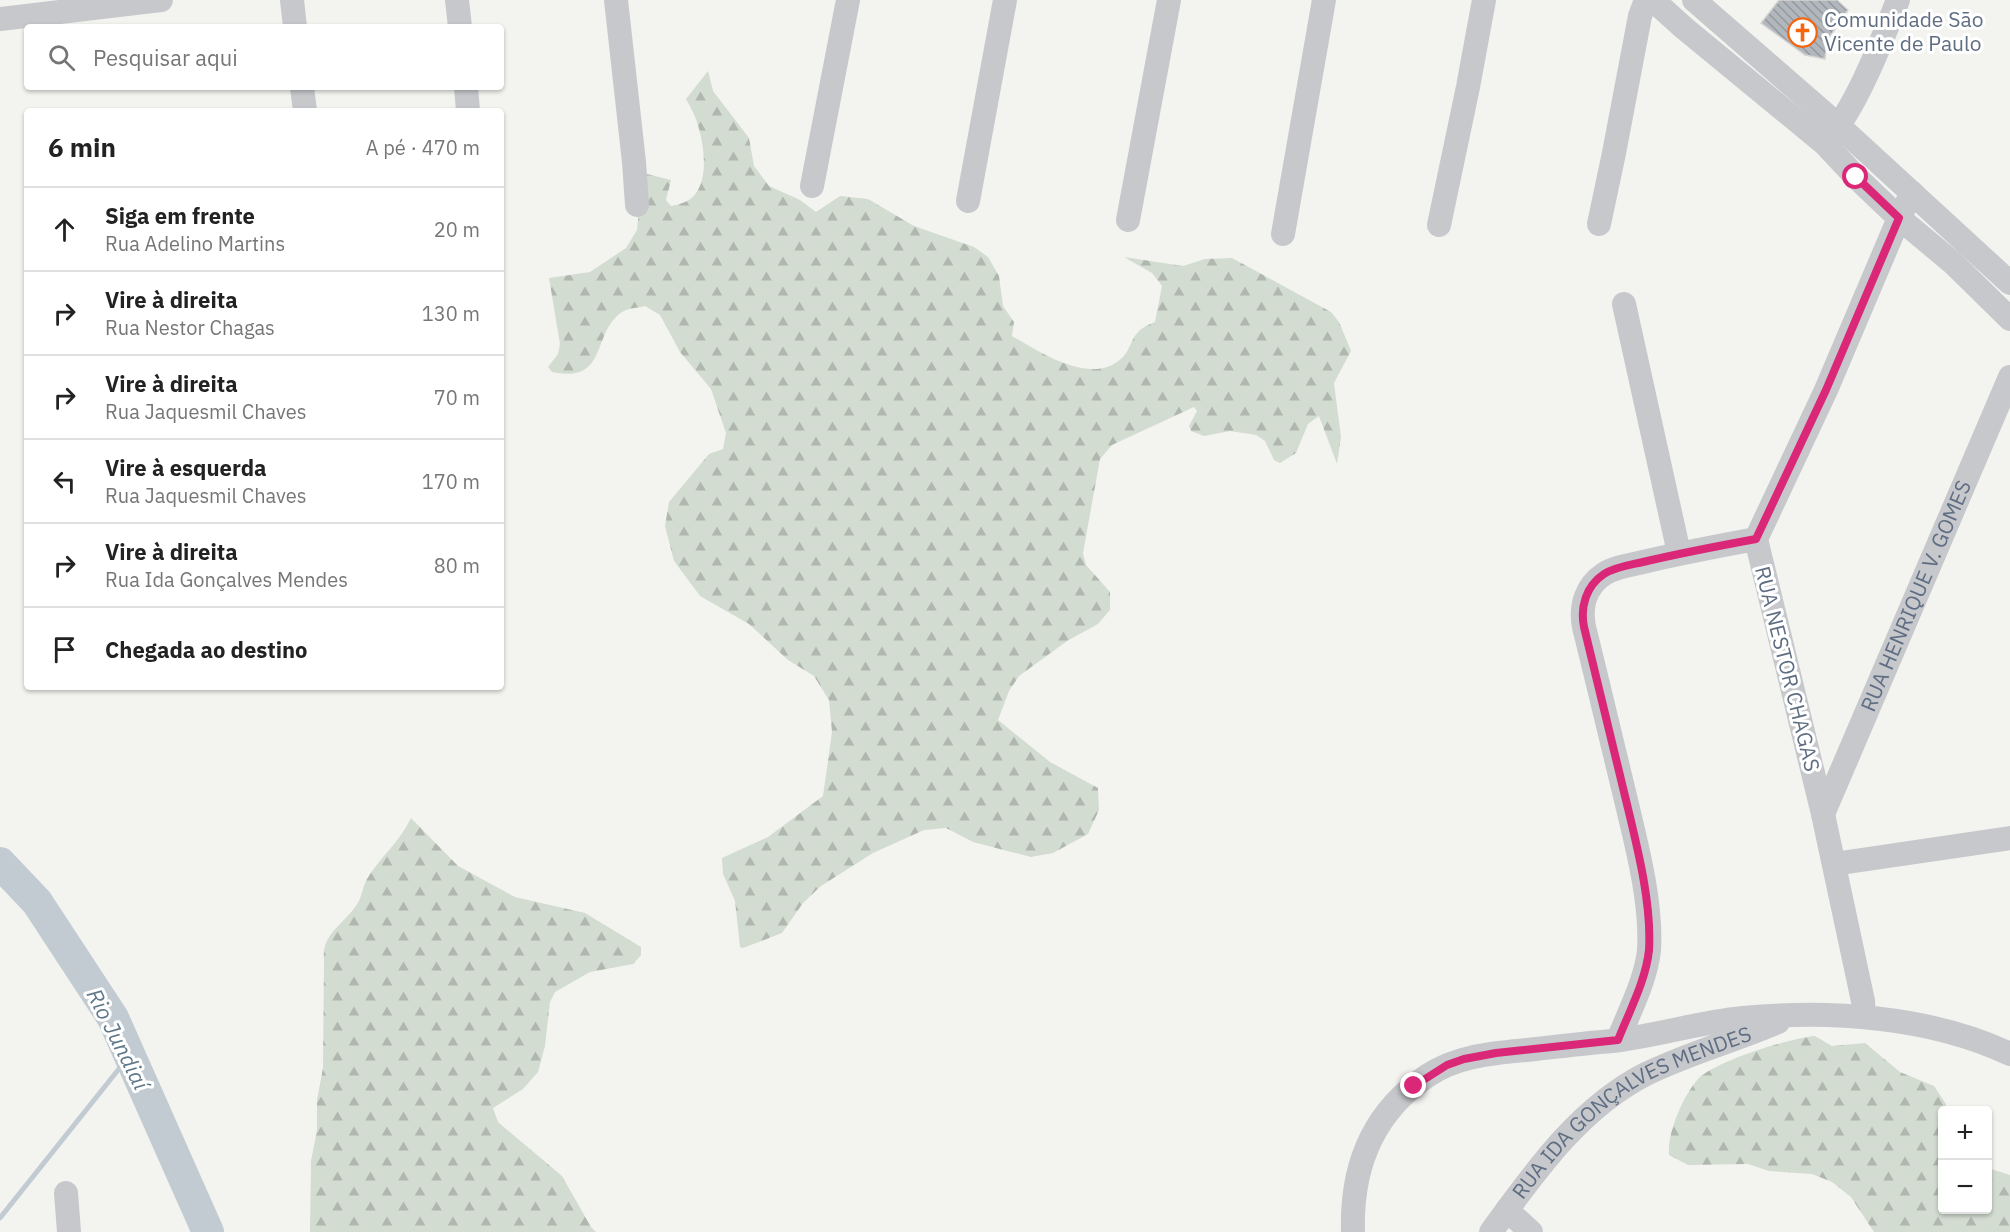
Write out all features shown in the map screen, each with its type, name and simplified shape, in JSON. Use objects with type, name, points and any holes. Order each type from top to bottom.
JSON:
[{"type":"street","points":[[0,20],[162,0]]},
{"type":"street","points":[[292,0],[295,24]]},
{"type":"street","points":[[457,0],[460,24]]},
{"type":"street","points":[[616,0],[637,205]]},
{"type":"street","points":[[812,186],[848,0]]},
{"type":"street","points":[[968,201],[1005,0]]},
{"type":"street","points":[[1128,220],[1169,0]]},
{"type":"street","points":[[1283,234],[1324,0]]},
{"type":"street","points":[[1439,225],[1484,0]]},
{"type":"street","points":[[1599,224],[1640,16],[1646,0]]},
{"type":"street","points":[[1653,0],[1684,28],[1912,193],[2010,283]]},
{"type":"street","points":[[1694,0],[1832,135],[1856,177],[1899,218],[1953,263],[2010,319]]},
{"type":"street","points":[[1832,135],[1857,91],[1898,0]]},
{"type":"street","points":[[302,90],[305,108]]},
{"type":"street","points":[[466,90],[468,108]]},
{"type":"street","name":"RUA NESTOR CHAGAS","points":[[1864,1017],[1863,1001],[1823,814],[1756,539],[1826,390],[1899,218],[1912,193]]},
{"type":"street","points":[[1624,304],[1679,553]]},
{"type":"street","name":"RUA HENRIQUE V. GOMES","points":[[1823,814],[2010,377]]},
{"type":"street","points":[[1618,1040],[1643,976],[1649,950],[1647,911],[1640,858],[1584,627],[1583,608],[1595,582],[1612,570],[1679,553],[1756,539]]},
{"type":"street","points":[[1834,864],[2010,838]]},
{"type":"street","name":"RUA IDA GONÇALVES MENDES","points":[[1491,1232],[1547,1158],[1603,1101],[1645,1075],[1694,1053],[1750,1034],[1791,1016]]},
{"type":"street","name":"RUA IDA GONÇALVES MENDES","points":[[1355,1227],[1355,1184],[1360,1165],[1376,1128],[1400,1098],[1430,1075],[1464,1059],[1618,1040],[1741,1018],[1791,1016],[1864,1017],[1902,1021],[1948,1031],[2010,1053]]},
{"type":"street","points":[[66,1193],[69,1232]]},
{"type":"street","points":[[1507,1210],[1531,1232]]},
{"type":"green space","points":[[708,71],[713,91],[749,138],[754,166],[769,186],[800,200],[816,212],[840,196],[868,199],[914,226],[974,247],[988,257],[999,276],[1003,306],[1014,322],[1012,336],[1051,358],[1081,368],[1096,369],[1110,366],[1125,355],[1139,331],[1155,322],[1162,286],[1152,273],[1124,257],[1183,266],[1205,259],[1232,258],[1331,312],[1339,322],[1351,351],[1334,383],[1341,437],[1337,464],[1319,416],[1308,424],[1296,453],[1280,463],[1274,460],[1265,441],[1256,435],[1230,431],[1204,436],[1191,431],[1189,426],[1197,411],[1194,407],[1112,445],[1100,459],[1083,553],[1086,565],[1110,592],[1110,610],[1098,624],[1067,641],[1019,676],[1009,691],[998,720],[1050,762],[1098,788],[1099,810],[1088,834],[1053,853],[1031,857],[973,842],[946,828],[924,830],[873,853],[821,886],[803,903],[782,933],[743,948],[740,947],[735,901],[723,874],[722,858],[768,837],[823,796],[832,732],[829,700],[814,676],[788,660],[749,624],[700,596],[674,561],[665,526],[669,502],[709,454],[723,449],[726,433],[711,389],[680,352],[660,315],[645,306],[624,311],[612,321],[597,354],[583,371],[570,374],[552,372],[548,367],[558,354],[560,344],[549,278],[590,272],[626,248],[637,230],[641,187],[647,174],[671,180],[666,200],[671,206],[685,202],[699,189],[704,169],[703,148],[697,121],[686,99]]},
{"type":"green space","points":[[411,818],[458,866],[515,897],[585,913],[641,947],[641,955],[633,964],[590,972],[555,992],[550,1002],[545,1046],[538,1072],[523,1089],[493,1108],[498,1122],[562,1176],[596,1232],[310,1232],[311,1161],[317,1130],[317,1100],[323,1068],[324,950],[331,935],[359,901],[372,871],[401,835]]},
{"type":"green space","points":[[1815,1036],[1832,1046],[1865,1043],[1900,1072],[1934,1086],[1946,1104],[1946,1106],[1938,1106],[1938,1214],[1992,1214],[1992,1169],[2010,1175],[2010,1232],[1874,1232],[1851,1197],[1832,1182],[1812,1174],[1769,1171],[1748,1164],[1688,1165],[1669,1155],[1677,1115],[1698,1079],[1736,1058]]},
{"type":"building","name":"Comunidade São Vicente de Paulo","points":[[1779,0],[1837,0],[1848,10],[1827,41],[1825,59],[1805,55],[1761,23]]},
{"type":"waterway","name":"Rio Jundiaí","points":[[0,863],[37,902],[113,1018],[208,1232]]},
{"type":"waterway","points":[[0,1218],[130,1055]]},
{"type":"place","name":"Comunidade São Vicente de Paulo","points":[[1803,32]]},
{"type":"route","points":[[1414,1086],[1447,1065],[1464,1059],[1496,1053],[1618,1040],[1643,976],[1649,950],[1647,911],[1640,858],[1582,617],[1585,599],[1595,582],[1612,570],[1679,553],[1756,539],[1826,390],[1899,218],[1856,177]]}]
